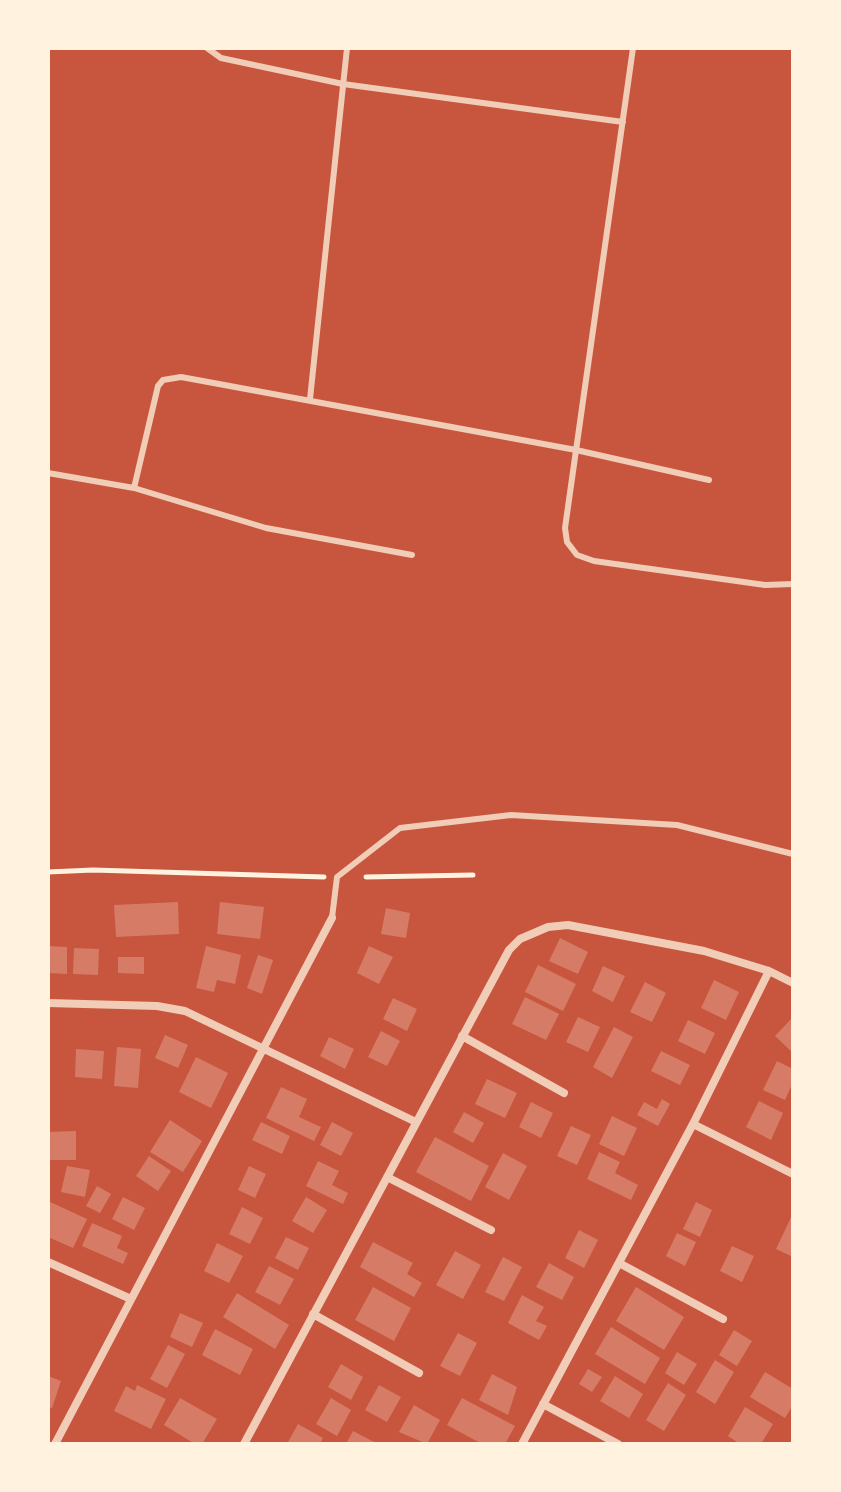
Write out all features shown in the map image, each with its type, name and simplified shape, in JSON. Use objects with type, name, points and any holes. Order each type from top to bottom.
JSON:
[{"type":"street","points":[[55,1444],[332,918]]},
{"type":"street","points":[[244,1444],[509,950],[529,934],[548,927],[568,925],[704,951],[769,971],[793,983]]},
{"type":"street","points":[[522,1444],[693,1124],[769,971]]},
{"type":"street","points":[[48,1003],[157,1006],[185,1011],[416,1122]]},
{"type":"street","points":[[462,1036],[564,1093]]},
{"type":"street","points":[[693,1124],[793,1174]]},
{"type":"street","points":[[387,1177],[491,1230]]},
{"type":"street","points":[[48,1262],[131,1299]]},
{"type":"street","points":[[619,1263],[723,1319]]},
{"type":"street","points":[[313,1314],[419,1373]]},
{"type":"street","points":[[543,1404],[618,1444]]},
{"type":"lane","points":[[207,48],[221,58],[343,84],[623,122]]},
{"type":"lane","points":[[310,399],[347,48]]},
{"type":"lane","points":[[633,48],[565,528],[567,542],[577,555],[765,585],[793,584]]},
{"type":"lane","points":[[134,488],[155,393],[163,380],[181,377],[576,450],[709,480]]},
{"type":"lane","points":[[48,473],[134,488],[266,528],[412,555]]},
{"type":"lane","points":[[332,918],[337,877],[400,828],[511,815],[677,825],[793,854]]},
{"type":"path","points":[[48,872],[93,870],[337,877],[473,875]]},
{"type":"building","points":[[178,902],[179,934],[116,937],[114,905]]},
{"type":"building","points":[[220,902],[264,907],[260,939],[217,934]]},
{"type":"building","points":[[386,908],[410,913],[406,938],[381,934]]},
{"type":"building","points":[[560,938],[588,952],[578,974],[549,961]]},
{"type":"building","points":[[48,946],[67,947],[67,974],[48,973]]},
{"type":"building","points":[[206,946],[241,955],[235,984],[217,980],[214,992],[196,988]]},
{"type":"building","points":[[369,946],[393,957],[379,984],[357,973]]},
{"type":"building","points":[[74,948],[99,949],[98,975],[73,974]]},
{"type":"building","points":[[258,955],[273,960],[262,994],[247,988]]},
{"type":"building","points":[[118,957],[144,957],[144,974],[118,973]]},
{"type":"building","points":[[538,965],[576,984],[563,1011],[525,992]]},
{"type":"building","points":[[603,966],[625,976],[613,1002],[592,991]]},
{"type":"building","points":[[714,980],[739,992],[726,1020],[701,1008]]},
{"type":"building","points":[[645,982],[666,993],[652,1022],[630,1012]]},
{"type":"building","points":[[525,997],[559,1014],[546,1040],[512,1024]]},
{"type":"building","points":[[393,998],[417,1009],[407,1031],[383,1019]]},
{"type":"building","points":[[578,1017],[600,1027],[588,1052],[566,1042]]},
{"type":"building","points":[[793,1017],[793,1053],[775,1036]]},
{"type":"building","points":[[688,1020],[715,1033],[705,1054],[678,1041]]},
{"type":"building","points":[[614,1027],[633,1037],[612,1078],[593,1067]]},
{"type":"building","points":[[381,1031],[400,1041],[387,1066],[368,1057]]},
{"type":"building","points":[[165,1035],[188,1045],[178,1068],[155,1058]]},
{"type":"building","points":[[329,1037],[354,1049],[345,1069],[320,1056]]},
{"type":"building","points":[[117,1047],[141,1049],[138,1088],[114,1086]]},
{"type":"building","points":[[76,1049],[104,1051],[102,1079],[75,1077]]},
{"type":"building","points":[[661,1051],[690,1065],[680,1085],[651,1071]]},
{"type":"building","points":[[196,1057],[228,1073],[211,1108],[179,1092]]},
{"type":"building","points":[[777,1061],[793,1069],[793,1082],[785,1100],[763,1090]]},
{"type":"building","points":[[487,1079],[517,1093],[505,1118],[475,1104]]},
{"type":"building","points":[[281,1087],[307,1099],[299,1117],[321,1127],[314,1141],[266,1118]]},
{"type":"building","points":[[662,1099],[670,1104],[658,1126],[637,1115],[644,1102],[657,1109]]},
{"type":"building","points":[[759,1101],[783,1113],[771,1140],[746,1127]]},
{"type":"building","points":[[531,1102],[553,1113],[541,1138],[519,1127]]},
{"type":"building","points":[[464,1112],[484,1123],[473,1143],[453,1132]]},
{"type":"building","points":[[612,1116],[637,1128],[624,1156],[599,1144]]},
{"type":"building","points":[[170,1120],[202,1141],[183,1172],[150,1152]]},
{"type":"building","points":[[261,1122],[290,1136],[282,1154],[252,1140]]},
{"type":"building","points":[[332,1122],[353,1133],[341,1156],[320,1145]]},
{"type":"building","points":[[571,1126],[591,1135],[577,1165],[557,1156]]},
{"type":"building","points":[[76,1131],[76,1160],[48,1160],[48,1132]]},
{"type":"building","points":[[435,1137],[489,1166],[471,1201],[416,1172]]},
{"type":"building","points":[[599,1152],[620,1162],[615,1173],[638,1185],[631,1200],[587,1179]]},
{"type":"building","points":[[503,1153],[527,1166],[509,1200],[485,1187]]},
{"type":"building","points":[[149,1156],[171,1171],[158,1191],[136,1176]]},
{"type":"building","points":[[318,1161],[339,1171],[332,1185],[348,1193],[343,1204],[306,1186]]},
{"type":"building","points":[[67,1166],[90,1170],[85,1197],[61,1192]]},
{"type":"building","points":[[249,1166],[266,1174],[255,1198],[238,1190]]},
{"type":"building","points":[[97,1186],[111,1194],[100,1213],[86,1206]]},
{"type":"building","points":[[123,1197],[145,1208],[134,1230],[112,1219]]},
{"type":"building","points":[[306,1197],[327,1210],[313,1233],[292,1221]]},
{"type":"building","points":[[48,1201],[87,1219],[73,1248],[48,1237]]},
{"type":"building","points":[[696,1202],[712,1210],[700,1237],[683,1229]]},
{"type":"building","points":[[242,1207],[263,1218],[250,1244],[229,1234]]},
{"type":"building","points":[[793,1213],[793,1257],[776,1249]]},
{"type":"building","points":[[92,1223],[122,1236],[117,1248],[128,1253],[123,1264],[82,1246]]},
{"type":"building","points":[[579,1230],[598,1240],[584,1268],[565,1258]]},
{"type":"building","points":[[677,1233],[696,1242],[685,1266],[666,1256]]},
{"type":"building","points":[[286,1237],[309,1248],[298,1270],[275,1258]]},
{"type":"building","points":[[373,1242],[413,1263],[407,1274],[422,1283],[414,1297],[360,1267]]},
{"type":"building","points":[[217,1243],[243,1256],[229,1283],[204,1271]]},
{"type":"building","points":[[732,1246],[754,1256],[742,1282],[720,1271]]},
{"type":"building","points":[[455,1251],[481,1265],[463,1299],[436,1285]]},
{"type":"building","points":[[503,1257],[522,1267],[504,1301],[485,1292]]},
{"type":"building","points":[[549,1263],[574,1277],[562,1300],[536,1287]]},
{"type":"building","points":[[269,1266],[294,1279],[280,1305],[255,1292]]},
{"type":"building","points":[[373,1287],[411,1308],[394,1341],[355,1320]]},
{"type":"building","points":[[636,1287],[684,1317],[664,1350],[616,1321]]},
{"type":"building","points":[[237,1293],[289,1325],[275,1349],[223,1317]]},
{"type":"building","points":[[522,1295],[544,1307],[536,1321],[547,1326],[539,1340],[508,1323]]},
{"type":"building","points":[[180,1313],[203,1323],[192,1347],[170,1337]]},
{"type":"building","points":[[611,1327],[660,1358],[645,1384],[595,1354]]},
{"type":"building","points":[[215,1329],[253,1349],[240,1375],[202,1355]]},
{"type":"building","points":[[734,1330],[752,1341],[737,1366],[719,1355]]},
{"type":"building","points":[[458,1333],[477,1343],[460,1376],[440,1366]]},
{"type":"building","points":[[168,1345],[185,1354],[167,1388],[150,1379]]},
{"type":"building","points":[[677,1352],[697,1364],[684,1385],[665,1373]]},
{"type":"building","points":[[715,1360],[734,1372],[715,1404],[696,1392]]},
{"type":"building","points":[[341,1364],[363,1377],[351,1400],[328,1387]]},
{"type":"building","points":[[588,1369],[602,1377],[592,1392],[579,1384]]},
{"type":"building","points":[[765,1372],[793,1389],[793,1405],[785,1418],[750,1397]]},
{"type":"building","points":[[492,1374],[517,1387],[508,1415],[479,1400]]},
{"type":"building","points":[[48,1376],[61,1381],[52,1408],[48,1407]]},
{"type":"building","points":[[615,1376],[643,1394],[629,1418],[600,1401]]},
{"type":"building","points":[[668,1383],[686,1395],[664,1431],[646,1420]]},
{"type":"building","points":[[137,1385],[166,1399],[151,1429],[114,1411],[126,1386],[135,1391]]},
{"type":"building","points":[[379,1385],[401,1397],[387,1422],[365,1410]]},
{"type":"building","points":[[180,1398],[217,1419],[202,1444],[195,1444],[164,1425]]},
{"type":"building","points":[[331,1398],[351,1410],[337,1436],[316,1424]]},
{"type":"building","points":[[462,1398],[515,1426],[505,1444],[482,1444],[447,1425]]},
{"type":"building","points":[[414,1405],[440,1420],[427,1444],[399,1432]]},
{"type":"building","points":[[745,1407],[773,1424],[761,1444],[740,1444],[728,1436]]},
{"type":"building","points":[[298,1424],[323,1438],[320,1444],[287,1444]]},
{"type":"building","points":[[353,1431],[378,1444],[346,1444]]}]
